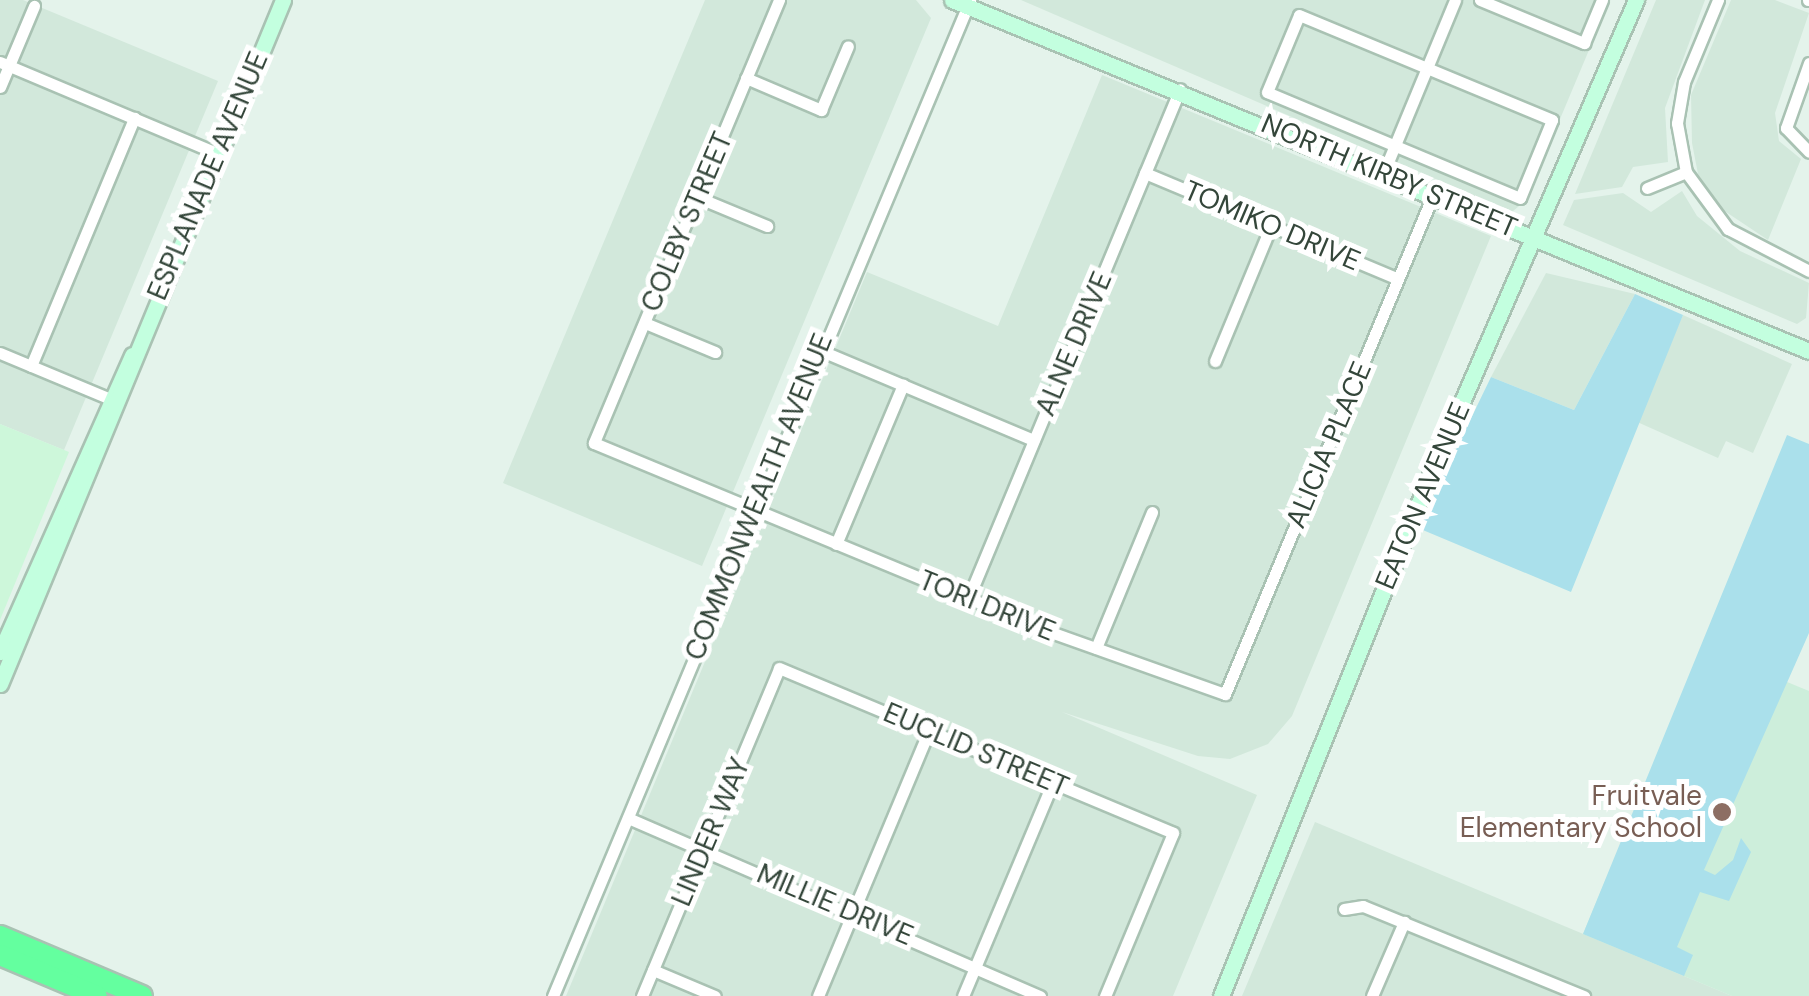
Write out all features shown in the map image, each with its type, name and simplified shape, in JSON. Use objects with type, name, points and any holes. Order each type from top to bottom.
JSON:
[{"type":"highway","points":[[0,936],[142,996]]},
{"type":"highway","points":[[0,955],[97,996]]},
{"type":"street","name":"ESPLANADE AVENUE","points":[[0,684],[282,0]]},
{"type":"street","name":"COLBY STREET","points":[[594,443],[779,0]]},
{"type":"street","points":[[1383,174],[1454,0]]},
{"type":"street","points":[[1480,0],[1584,43],[1602,0]]},
{"type":"street","name":"EATON AVENUE","points":[[1220,996],[1426,484],[1537,238],[1636,0]]},
{"type":"street","points":[[1718,0],[1684,82],[1677,123],[1686,172],[1728,229],[1809,271]]},
{"type":"street","name":"NORTH KIRBY STREET","points":[[963,2],[1808,349]]},
{"type":"street","name":"COMMONWEALTH AVENUE","points":[[553,996],[963,2]]},
{"type":"street","points":[[0,87],[4,64],[34,6]]},
{"type":"street","points":[[1299,16],[1426,69],[1552,120],[1520,198],[1266,92],[1299,16]]},
{"type":"street","points":[[746,78],[821,110],[848,46]]},
{"type":"street","points":[[1809,63],[1786,128],[1809,152]]},
{"type":"street","points":[[4,64],[217,152]]},
{"type":"street","name":"ALNE DRIVE","points":[[968,599],[1180,89]]},
{"type":"street","points":[[30,366],[134,118]]},
{"type":"street","points":[[1646,188],[1686,172]]},
{"type":"street","name":"TOMIKO DRIVE","points":[[1145,173],[1398,279]]},
{"type":"street","name":"ALICIA PLACE","points":[[1225,694],[1433,195]]},
{"type":"street","points":[[697,197],[767,226]]},
{"type":"street","points":[[1215,362],[1272,226]]},
{"type":"street","points":[[644,322],[716,352]]},
{"type":"street","points":[[817,350],[1034,440]]},
{"type":"street","points":[[0,353],[108,398]]},
{"type":"street","name":"ESPLANADE AVENUE","points":[[0,652],[108,398],[134,353]]},
{"type":"street","points":[[836,544],[902,385]]},
{"type":"street","name":"TORI DRIVE","points":[[594,443],[968,599],[1225,694]]},
{"type":"street","points":[[1096,648],[1152,512]]},
{"type":"street","name":"EUCLID STREET","points":[[779,668],[1173,832],[1105,996]]},
{"type":"street","name":"LINDER WAY","points":[[642,996],[779,668]]},
{"type":"street","points":[[818,996],[929,730]]},
{"type":"street","points":[[963,996],[1053,782]]},
{"type":"street","name":"MILLIE DRIVE","points":[[628,818],[1040,996]]},
{"type":"street","points":[[1344,909],[1363,906],[1584,996]]},
{"type":"street","points":[[1372,996],[1404,922]]},
{"type":"street","points":[[653,970],[714,996]]},
{"type":"shaded area","points":[[0,0],[23,0],[218,81],[64,450],[0,424]]},
{"type":"shaded area","points":[[705,0],[916,0],[931,18],[702,566],[503,483]]},
{"type":"shaded area","points":[[1021,0],[1610,0],[1526,200],[1512,212]]},
{"type":"shaded area","points":[[1656,0],[1705,0],[1665,108],[1668,162],[1633,167],[1622,187],[1575,194]]},
{"type":"shaded area","points":[[1731,0],[1775,0],[1809,13],[1775,113],[1779,141],[1801,159],[1768,240],[1720,208],[1698,174],[1692,143],[1691,95]]},
{"type":"shaded area","points":[[1102,75],[1491,236],[1292,716],[1268,744],[1230,759],[1198,756],[1062,712],[1257,795],[1173,996],[566,996],[867,272],[998,326]]},
{"type":"shaded area","points":[[1682,191],[1697,216],[1740,251],[1809,283],[1806,318],[1797,324],[1563,225],[1574,200],[1623,193],[1651,212]]},
{"type":"shaded area","points":[[1546,273],[1635,294],[1574,410],[1491,377]]},
{"type":"shaded area","points":[[1635,294],[1683,315],[1571,592],[1418,528],[1491,377],[1574,410]]},
{"type":"shaded area","points":[[1683,315],[1792,364],[1753,453],[1726,441],[1718,458],[1635,421]]},
{"type":"shaded area","points":[[0,424],[69,452],[0,620]]},
{"type":"shaded area","points":[[1787,435],[1809,444],[1809,633],[1704,870],[1715,875],[1733,860],[1741,838],[1751,852],[1729,901],[1700,892],[1677,947],[1693,955],[1684,976],[1583,934]]},
{"type":"shaded area","name":"Fruitvale Elementary School","points":[[1703,647],[1809,691],[1809,996],[1732,996],[1583,934]]},
{"type":"shaded area","points":[[1315,822],[1732,996],[1242,996]]},
{"type":"place","name":"Fruitvale Elementary School","points":[[1722,812]]}]
